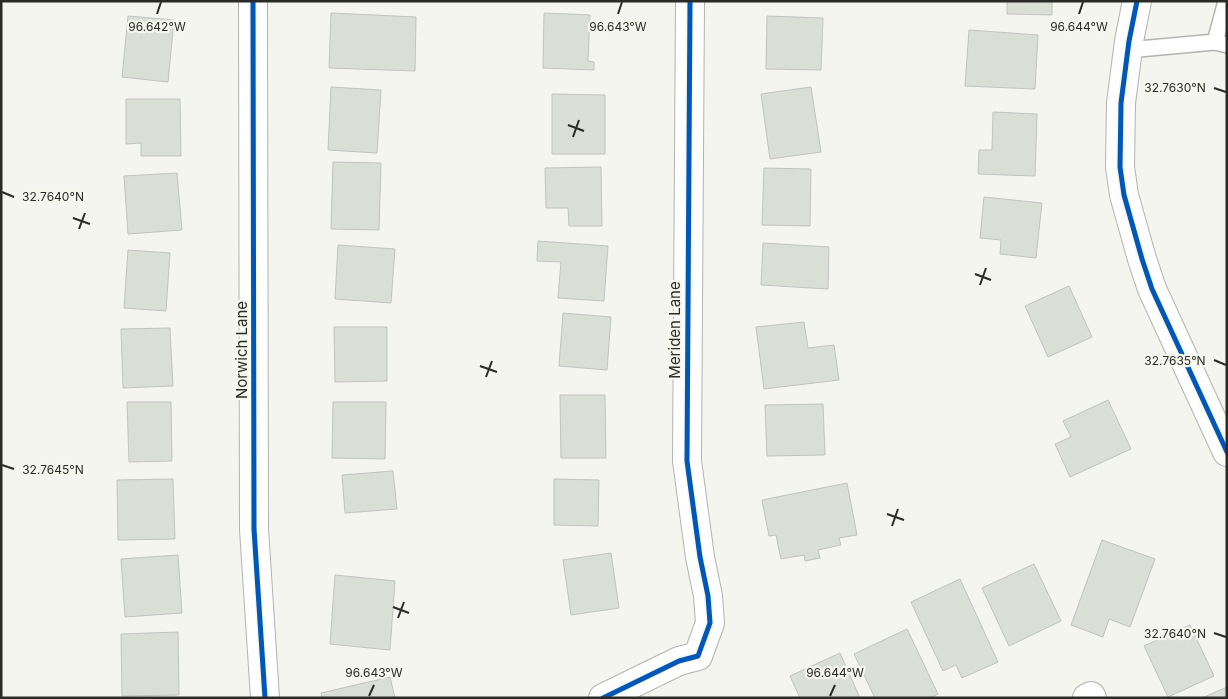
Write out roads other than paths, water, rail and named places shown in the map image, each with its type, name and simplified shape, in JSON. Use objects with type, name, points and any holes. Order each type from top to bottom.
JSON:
[{"type":"street","name":"Norwich Lane","points":[[253,1],[254,529],[265,698]]},
{"type":"street","name":"Meriden Lane","points":[[602,698],[679,661],[698,656],[710,623],[708,596],[700,557],[687,461],[690,1]]},
{"type":"street","points":[[1137,1],[1128,50],[1122,103],[1120,167],[1124,195],[1152,289],[1227,452]]},
{"type":"street","points":[[1087,698],[1091,696],[1092,698]]},
{"type":"lane","points":[[1128,50],[1221,43],[1226,1]]}]
